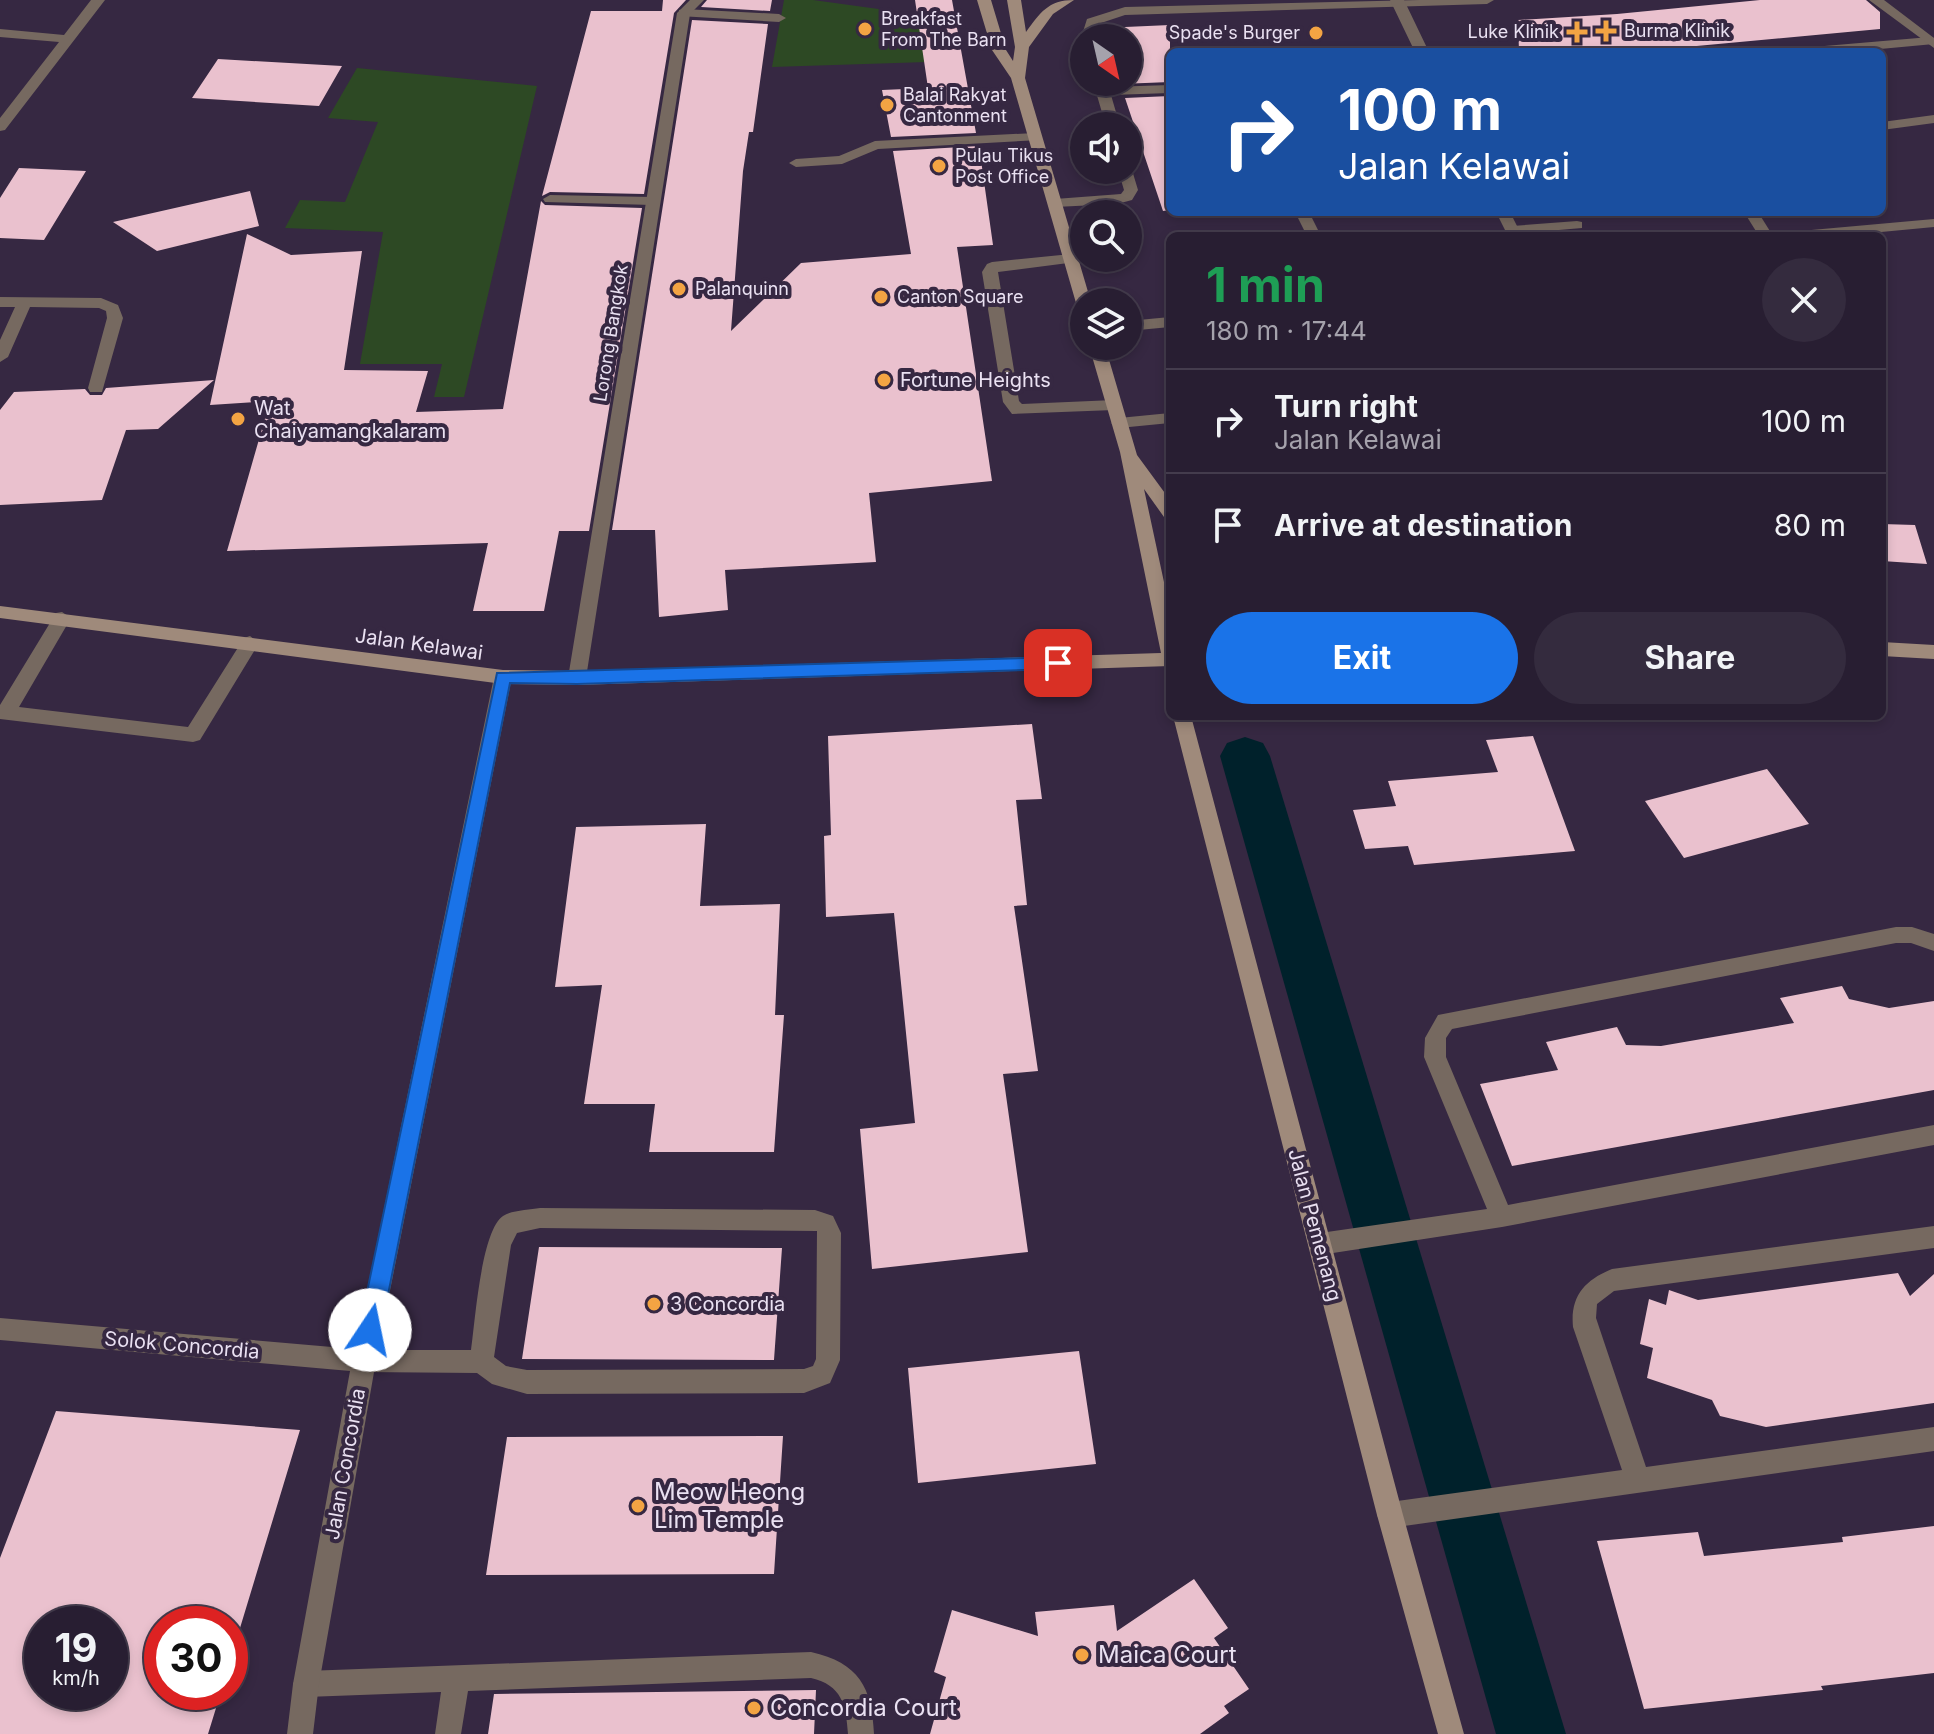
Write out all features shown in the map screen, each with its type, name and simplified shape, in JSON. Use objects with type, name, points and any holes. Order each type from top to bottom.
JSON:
[{"type":"main road","points":[[984,0],[999,50],[1018,78],[1070,256]]},
{"type":"main road","points":[[1014,0],[1022,47],[1018,78]]},
{"type":"main road","points":[[1022,47],[1048,11],[1067,0]]},
{"type":"main road","points":[[1101,360],[1128,452],[1166,637]]},
{"type":"main road","points":[[1128,452],[1166,507]]},
{"type":"main road","name":"Jalan Kelawai","points":[[0,612],[503,677],[577,678],[1166,656]]},
{"type":"main road","points":[[1886,649],[1934,652]]},
{"type":"main road","name":"Jalan Pemenang","points":[[1183,720],[1390,1515],[1451,1734]]},
{"type":"street","points":[[0,127],[98,0]]},
{"type":"street","points":[[684,13],[697,0]]},
{"type":"street","points":[[1092,24],[1106,15],[1125,11],[1487,0]]},
{"type":"street","points":[[1876,0],[1932,43]]},
{"type":"street","points":[[1398,3],[1420,48]]},
{"type":"street","points":[[684,13],[779,18]]},
{"type":"street","name":"Lorong Bangkok","points":[[577,678],[684,13]]},
{"type":"street","points":[[0,33],[68,39]]},
{"type":"street","points":[[1859,48],[1932,43]]},
{"type":"street","points":[[1142,88],[1166,89]]},
{"type":"street","points":[[1886,125],[1934,119]]},
{"type":"street","points":[[796,163],[842,160],[875,145],[1035,137]]},
{"type":"street","points":[[1055,203],[1117,200],[1127,197],[1131,190],[1129,184]]},
{"type":"street","points":[[550,199],[652,201]]},
{"type":"street","points":[[1834,232],[1934,223]]},
{"type":"street","points":[[1521,232],[1577,224]]},
{"type":"street","points":[[1070,259],[992,267],[990,272],[1011,402],[1018,410],[1114,405]]},
{"type":"street","points":[[0,302],[101,303],[113,308],[115,318],[96,388]]},
{"type":"street","points":[[0,357],[24,304]]},
{"type":"street","points":[[1142,325],[1166,322]]},
{"type":"street","points":[[1119,423],[1166,418]]},
{"type":"street","points":[[62,618],[4,712],[193,735],[250,643]]},
{"type":"street","name":"Jalan Concordia","points":[[300,1734],[306,1684],[364,1361],[503,677]]},
{"type":"street","points":[[1502,1217],[1435,1057],[1433,1044],[1437,1031],[1446,1021],[1896,935],[1912,935],[1934,943]]},
{"type":"street","points":[[1320,1244],[1502,1217],[1934,1135]]},
{"type":"street","points":[[540,1218],[815,1220],[825,1223],[830,1233],[830,1346],[821,1375],[790,1382],[527,1382],[501,1376],[481,1362],[499,1245],[502,1234],[510,1224],[540,1218]]},
{"type":"street","points":[[1638,1481],[1585,1327],[1582,1311],[1587,1296],[1598,1286],[1612,1280],[1934,1237]]},
{"type":"street","name":"Solok Concordia","points":[[0,1329],[364,1361],[481,1362]]},
{"type":"street","points":[[1390,1515],[1934,1439]]},
{"type":"street","points":[[306,1684],[811,1665],[829,1668],[845,1679],[855,1694],[861,1734]]},
{"type":"street","points":[[448,1734],[457,1678]]},
{"type":"green space","points":[[784,0],[813,0],[922,15],[927,62],[772,67]]},
{"type":"green space","points":[[357,68],[537,86],[464,397],[434,397],[442,364],[360,364],[383,232],[285,228],[300,200],[345,202],[378,122],[328,118]]},
{"type":"building","points":[[663,0],[686,0],[674,13],[644,194],[550,192],[542,196],[591,11],[662,11]]},
{"type":"building","points":[[707,0],[772,0],[770,11],[701,7]]},
{"type":"building","points":[[915,0],[952,0],[976,133],[891,137],[882,90],[928,88]]},
{"type":"building","points":[[1760,0],[1866,0],[1880,12],[1880,29],[1675,48],[1519,48],[1518,20]]},
{"type":"building","points":[[692,20],[768,24],[753,132],[749,132],[743,171],[731,331],[801,263],[911,254],[893,151],[979,146],[993,245],[957,247],[992,481],[869,493],[876,562],[725,570],[728,610],[659,617],[655,530],[612,530]]},
{"type":"building","points":[[1170,25],[1166,82],[1142,83],[1142,26]]},
{"type":"building","points":[[218,59],[342,66],[319,106],[192,98]]},
{"type":"building","points":[[1166,96],[1166,211],[1163,211],[1142,149],[1142,112],[1130,112],[1125,98]]},
{"type":"building","points":[[19,168],[86,171],[44,240],[0,238],[0,198]]},
{"type":"building","points":[[250,191],[259,226],[157,251],[113,222]]},
{"type":"building","points":[[541,201],[545,205],[642,208],[589,531],[559,531],[544,611],[473,611],[488,543],[227,551],[270,401],[210,405],[247,234],[291,255],[362,251],[344,370],[428,371],[416,412],[503,409]]},
{"type":"building","points":[[214,380],[158,429],[126,430],[102,500],[0,505],[0,410],[14,392],[85,389],[90,395],[102,395],[106,388]]},
{"type":"building","points":[[1886,524],[1915,525],[1927,564],[1886,561]]},
{"type":"building","points":[[1032,724],[1042,799],[1016,800],[1027,905],[1014,906],[1038,1071],[1003,1074],[1028,1252],[872,1269],[860,1129],[915,1123],[894,913],[826,917],[824,836],[831,835],[828,736]]},
{"type":"building","points":[[1533,736],[1575,851],[1414,865],[1408,846],[1365,849],[1353,810],[1396,806],[1388,781],[1498,772],[1486,740]]},
{"type":"building","points":[[1767,769],[1809,824],[1684,858],[1645,801]]},
{"type":"building","points":[[706,824],[700,906],[780,904],[775,1015],[784,1015],[774,1152],[649,1152],[655,1104],[584,1104],[602,985],[555,987],[576,827]]},
{"type":"building","points":[[1842,986],[1849,999],[1889,1008],[1934,1001],[1934,1090],[1512,1166],[1480,1084],[1558,1070],[1546,1042],[1617,1027],[1626,1045],[1661,1046],[1794,1023],[1780,998]]},
{"type":"building","name":"3 Concordia","points":[[539,1247],[782,1248],[774,1360],[522,1359]]},
{"type":"building","points":[[1898,1273],[1910,1296],[1934,1274],[1934,1403],[1766,1427],[1720,1416],[1712,1400],[1647,1378],[1653,1348],[1640,1344],[1649,1299],[1666,1305],[1669,1290],[1698,1300]]},
{"type":"building","points":[[1079,1351],[1096,1464],[918,1483],[908,1368]]},
{"type":"building","points":[[56,1411],[300,1430],[247,1606],[144,1606],[144,1710],[215,1710],[208,1734],[0,1734],[0,1558]]},
{"type":"building","name":"Meow Heong Lim Temple","points":[[783,1436],[774,1574],[486,1575],[507,1437]]},
{"type":"building","points":[[1934,1526],[1934,1673],[1821,1686],[1823,1690],[1644,1709],[1597,1541],[1698,1532],[1704,1556],[1843,1542],[1842,1537]]},
{"type":"building","name":"Maica Court","points":[[1194,1579],[1228,1628],[1214,1638],[1249,1689],[1224,1706],[1229,1713],[1200,1734],[930,1734],[946,1677],[934,1672],[952,1610],[1038,1636],[1035,1612],[1114,1605],[1117,1631]]},
{"type":"building","name":"Concordia Court","points":[[816,1690],[814,1734],[488,1734],[494,1694]]},
{"type":"waterway","points":[[1245,756],[1531,1734]]},
{"type":"place","name":"Breakfast From The Barn","points":[[865,29]]},
{"type":"place","name":"Burma Klinik","points":[[1606,31]]},
{"type":"place","name":"Luke Klinik","points":[[1577,32]]},
{"type":"place","name":"Spade's Burger","points":[[1316,33]]},
{"type":"place","name":"Balai Rakyat Cantonment","points":[[887,105]]},
{"type":"place","name":"Pulau Tikus Post Office","points":[[939,166]]},
{"type":"place","name":"Palanquinn","points":[[679,289]]},
{"type":"place","name":"Canton Square","points":[[881,297]]},
{"type":"place","name":"Fortune Heights","points":[[884,380]]},
{"type":"place","name":"Wat Chaiyamangkalaram","points":[[238,419]]},
{"type":"place","name":"3 Concordia","points":[[654,1304]]},
{"type":"place","name":"Meow Heong Lim Temple","points":[[638,1506]]},
{"type":"place","name":"Maica Court","points":[[1082,1655]]},
{"type":"place","name":"Concordia Court","points":[[754,1708]]},
{"type":"route","points":[[370,1330],[503,677],[577,678],[1058,663]]}]
